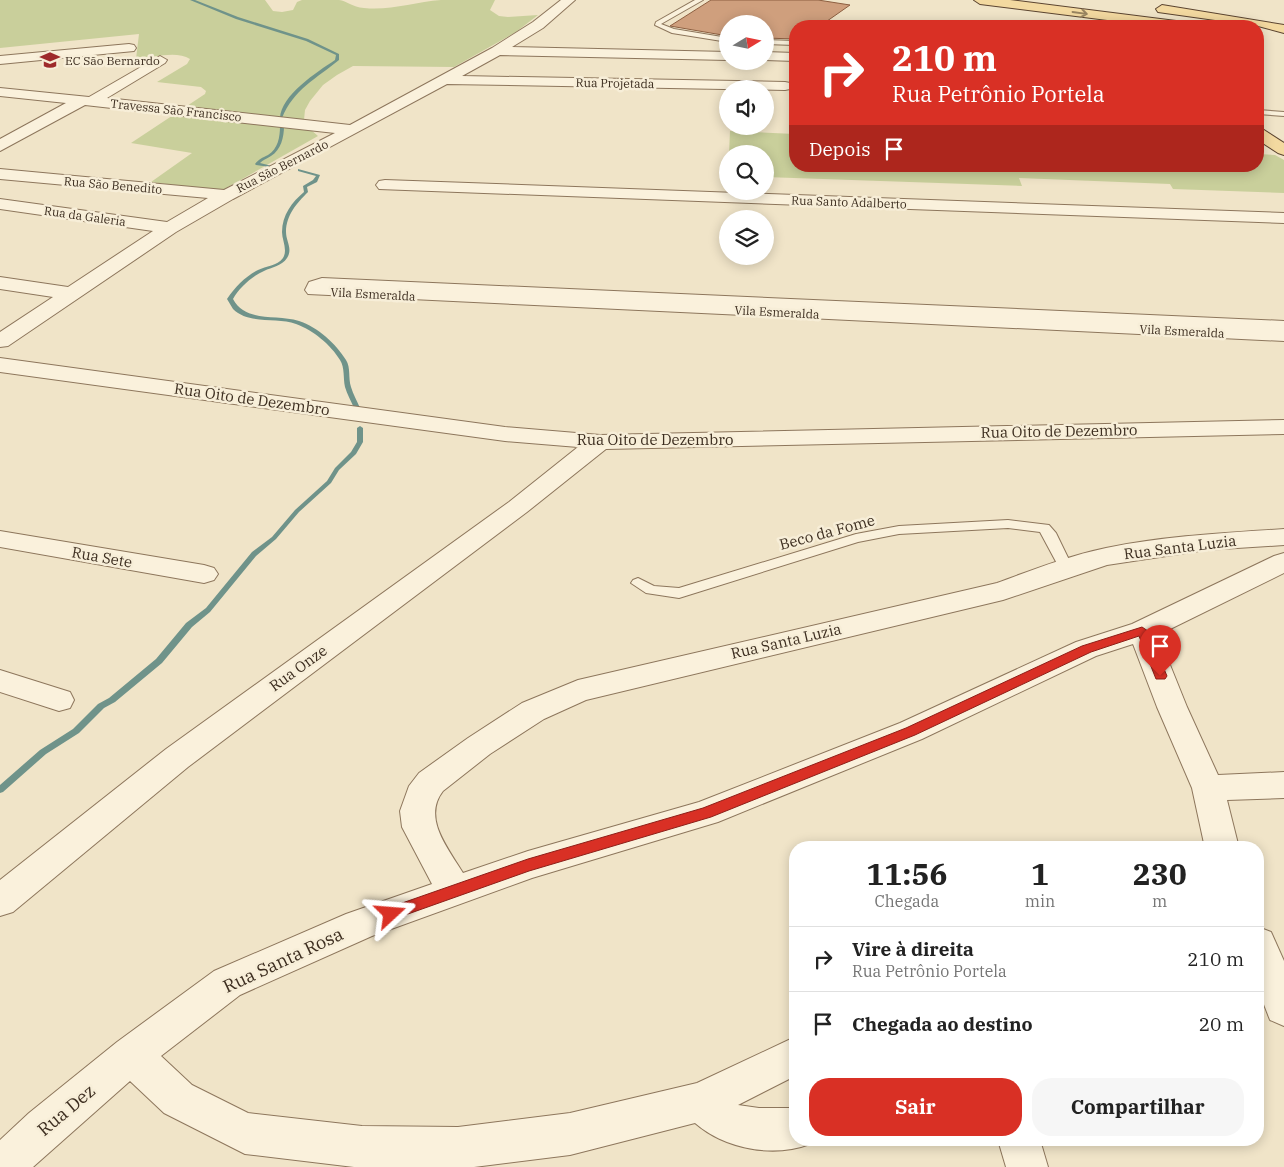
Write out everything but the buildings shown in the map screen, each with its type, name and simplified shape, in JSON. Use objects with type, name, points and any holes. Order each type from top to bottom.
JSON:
[{"type":"main road","points":[[980,0],[1130,20],[1182,20]]},
{"type":"main road","points":[[994,2],[1054,20]]},
{"type":"main road","points":[[1146,7],[1157,19]]},
{"type":"main road","points":[[1264,24],[1284,29]]},
{"type":"main road","points":[[1264,37],[1284,39]]},
{"type":"main road","points":[[1264,127],[1284,140]]},
{"type":"main road","points":[[1264,137],[1284,150]]},
{"type":"street","name":"Rua São Bernardo","points":[[0,341],[170,228],[227,195],[497,51],[538,25],[569,0]]},
{"type":"street","points":[[0,60],[129,48]]},
{"type":"street","points":[[497,51],[719,56]]},
{"type":"street","points":[[774,56],[789,57]]},
{"type":"street","points":[[0,146],[87,101],[160,60]]},
{"type":"street","name":"Rua Projetada","points":[[445,80],[784,86]]},
{"type":"street","name":"Travessa São Francisco","points":[[0,92],[352,130]]},
{"type":"street","name":"Rua São Benedito","points":[[0,174],[227,195]]},
{"type":"street","name":"Rua Santo Adalberto","points":[[385,185],[1284,218]]},
{"type":"street","name":"Rua da Galeria","points":[[0,204],[170,228]]},
{"type":"street","points":[[0,284],[70,293]]},
{"type":"street","name":"Vila Esmeralda","points":[[922,315],[322,284],[316,286],[314,290],[1170,326],[1284,335]]},
{"type":"street","name":"Vila Esmeralda","points":[[1170,326],[1284,327]]},
{"type":"street","name":"Rua Oito de Dezembro","points":[[0,365],[505,434],[600,442],[1284,427]]},
{"type":"street","name":"Rua Onze","points":[[0,901],[178,758],[518,506],[600,442]]},
{"type":"street","name":"Rua Santa Luzia","points":[[454,891],[419,827],[417,811],[421,796],[431,782],[479,746],[532,711],[578,691],[1003,591],[1066,568],[1141,550],[1206,542],[1284,537]]},
{"type":"street","name":"Rua Sete","points":[[0,539],[204,574]]},
{"type":"street","name":"Rua Santa Rosa","points":[[131,1055],[228,983],[359,925],[528,865],[706,813],[911,731],[1086,649],[1142,631],[1284,562]]},
{"type":"street","points":[[1142,631],[1172,707],[1208,788],[1220,841]]},
{"type":"street","points":[[0,681],[59,700]]},
{"type":"street","points":[[1208,788],[1284,785]]},
{"type":"street","points":[[1264,958],[1284,1008]]},
{"type":"street","points":[[131,1055],[178,1099],[245,1133],[362,1147],[458,1148],[560,1135],[702,1102],[789,1059]]},
{"type":"street","name":"Rua Dez","points":[[2,1167],[44,1128],[131,1055]]},
{"type":"street","points":[[702,1102],[723,1119],[738,1125],[762,1129],[789,1129]]},
{"type":"street","points":[[1021,1146],[1028,1167]]},
{"type":"lane","points":[[700,0],[658,23],[658,26],[672,31],[719,39]]},
{"type":"lane","points":[[774,42],[789,43]]},
{"type":"lane","points":[[1264,112],[1284,114]]},
{"type":"lane","name":"Beco da Fome","points":[[638,583],[651,590],[679,593],[856,538],[899,530],[1008,524],[1044,528],[1049,533],[1066,568]]},
{"type":"green space","points":[[0,0],[265,0],[273,11],[282,12],[293,10],[297,2],[302,0],[339,0],[373,9],[441,0],[495,0],[490,10],[499,16],[538,15],[516,32],[454,67],[353,66],[323,85],[305,110],[304,120],[318,136],[221,191],[151,182],[192,153],[131,143],[205,94],[206,91],[201,87],[157,82],[187,64],[190,59],[178,55],[164,55],[136,59],[139,34],[0,48]]},
{"type":"green space","points":[[789,134],[789,172],[1264,172],[1264,154],[1275,155],[1284,160],[1284,193],[1173,189],[1170,184],[1019,178],[1022,186],[774,177],[774,145],[729,145],[730,135]]},
{"type":"waterway","points":[[192,0],[237,18],[307,40],[338,55],[337,60],[295,93],[283,109],[281,117]]},
{"type":"waterway","points":[[270,166],[257,164],[261,159],[276,150],[281,138],[282,126]]},
{"type":"waterway","points":[[299,170],[318,175],[315,181],[305,187],[306,192],[294,205],[286,220],[284,235],[287,255],[281,262],[261,270],[253,276],[239,287],[230,299],[234,307],[241,313],[260,318],[299,323],[323,338],[345,363],[348,385],[357,408]]},
{"type":"waterway","points":[[0,790],[43,752],[76,731],[101,706],[112,700],[159,661],[189,625],[208,610],[254,554],[274,538],[297,511],[329,482],[337,469],[354,453],[360,442],[360,428]]},
{"type":"place","name":"EC São Bernardo","points":[[50,60]]},
{"type":"route","points":[[391,914],[528,865],[706,813],[911,731],[1086,649],[1142,631],[1160,676]]}]
